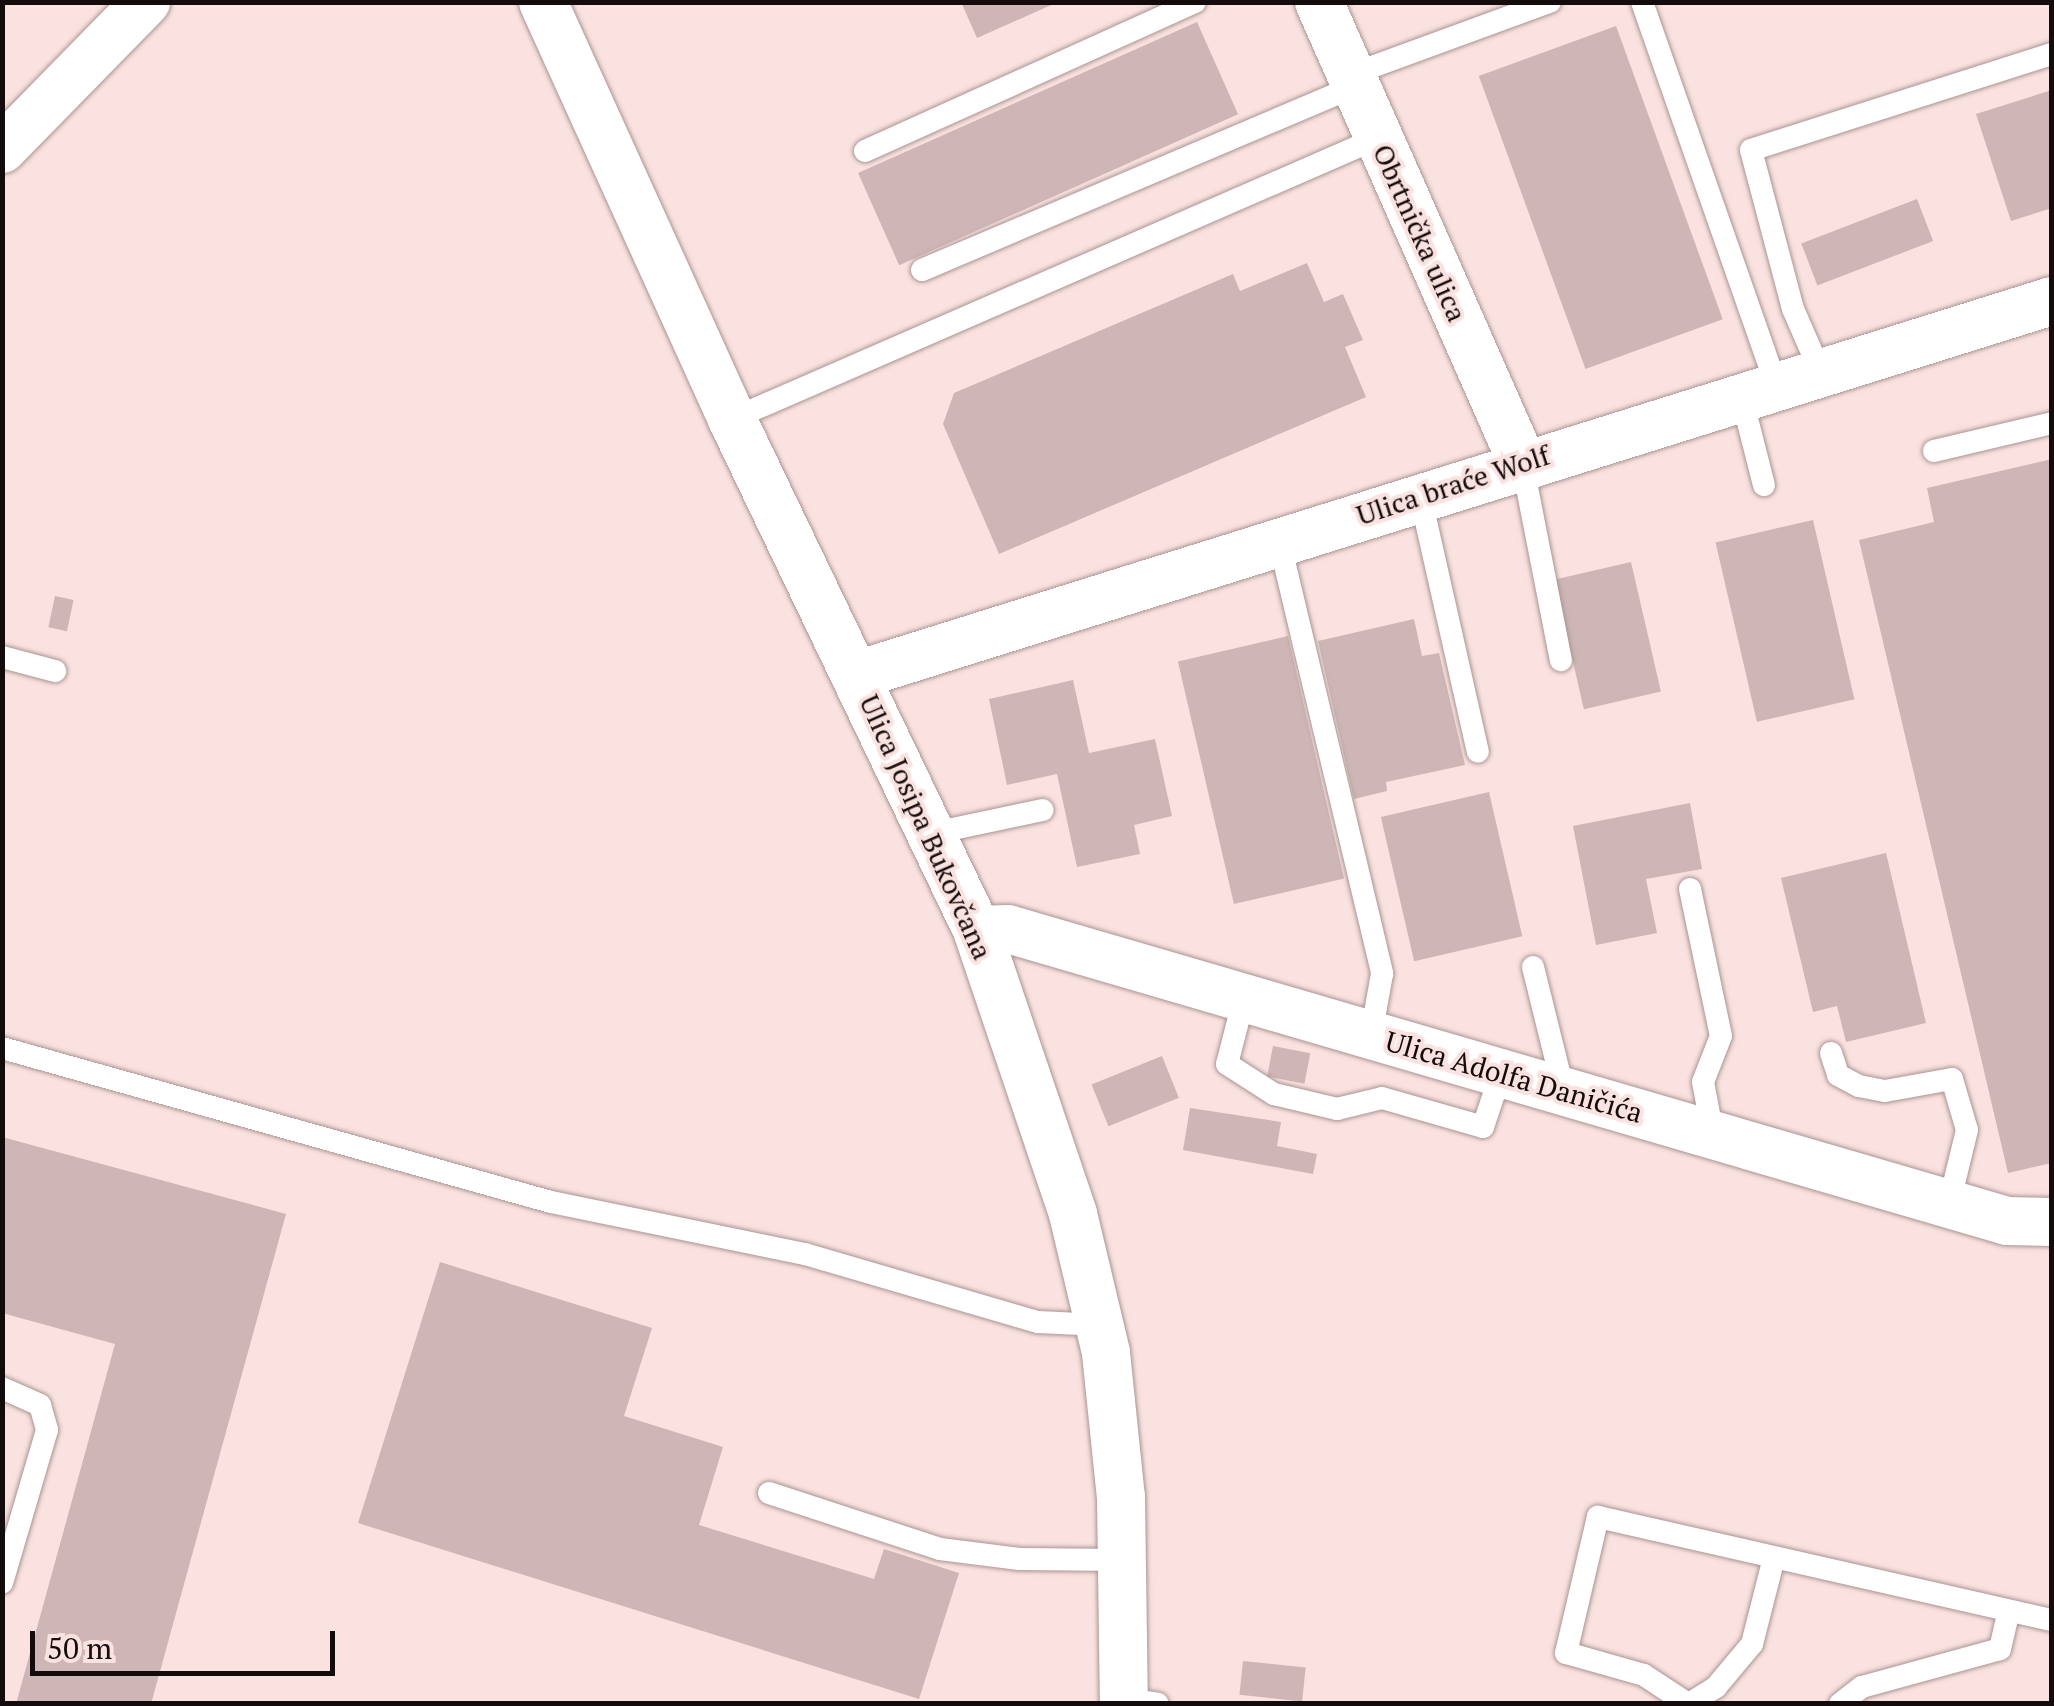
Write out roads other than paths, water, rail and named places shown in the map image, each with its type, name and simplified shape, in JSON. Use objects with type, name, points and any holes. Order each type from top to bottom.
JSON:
[{"type":"street","points":[[2,149],[146,2]]},
{"type":"street","name":"Ulica Josipa Bukovčana","points":[[543,2],[732,419],[976,930],[1073,1214],[1101,1326],[1118,1426],[1123,1560],[1135,1702]]},
{"type":"street","name":"Obrtnička ulica","points":[[1319,2],[1522,462]]},
{"type":"street","name":"Ulica braće Wolf","points":[[857,675],[1522,462],[2052,301]]},
{"type":"street","name":"Ulica Adolfa Daničića","points":[[976,930],[1008,930],[2008,1221],[2052,1222]]},
{"type":"lane","points":[[866,151],[1195,2]]},
{"type":"lane","points":[[922,270],[1353,81],[1550,2]]},
{"type":"lane","points":[[1642,2],[1779,384]]},
{"type":"lane","points":[[1764,485],[1793,309],[1751,150],[2052,54]]},
{"type":"lane","points":[[732,419],[1378,138]]},
{"type":"lane","points":[[1934,451],[2052,423]]},
{"type":"lane","points":[[1522,462],[1562,660]]},
{"type":"lane","points":[[1420,495],[1478,752]]},
{"type":"lane","points":[[1279,540],[1382,974],[1371,1035]]},
{"type":"lane","points":[[2,657],[55,671]]},
{"type":"lane","points":[[929,834],[1043,810]]},
{"type":"lane","points":[[1690,888],[1721,1036],[1704,1082],[1713,1135]]},
{"type":"lane","points":[[1534,967],[1564,1092]]},
{"type":"lane","points":[[1244,998],[1227,1064],[1274,1094],[1337,1109],[1382,1098],[1483,1127],[1501,1074]]},
{"type":"lane","points":[[2,1048],[551,1202],[805,1254],[1038,1322],[1101,1326]]},
{"type":"lane","points":[[1831,1053],[1838,1075],[1860,1086],[1885,1090],[1952,1078],[1967,1130],[1950,1204]]},
{"type":"lane","points":[[2,1388],[40,1405],[48,1430],[2,1583]]},
{"type":"lane","points":[[770,1493],[940,1549],[1019,1559],[1123,1560]]},
{"type":"lane","points":[[1774,1558],[1752,1644],[1716,1687],[1688,1704],[1644,1675],[1566,1654],[1598,1517],[2052,1620]]},
{"type":"lane","points":[[1840,1704],[1862,1687],[2000,1648],[2008,1610]]}]
